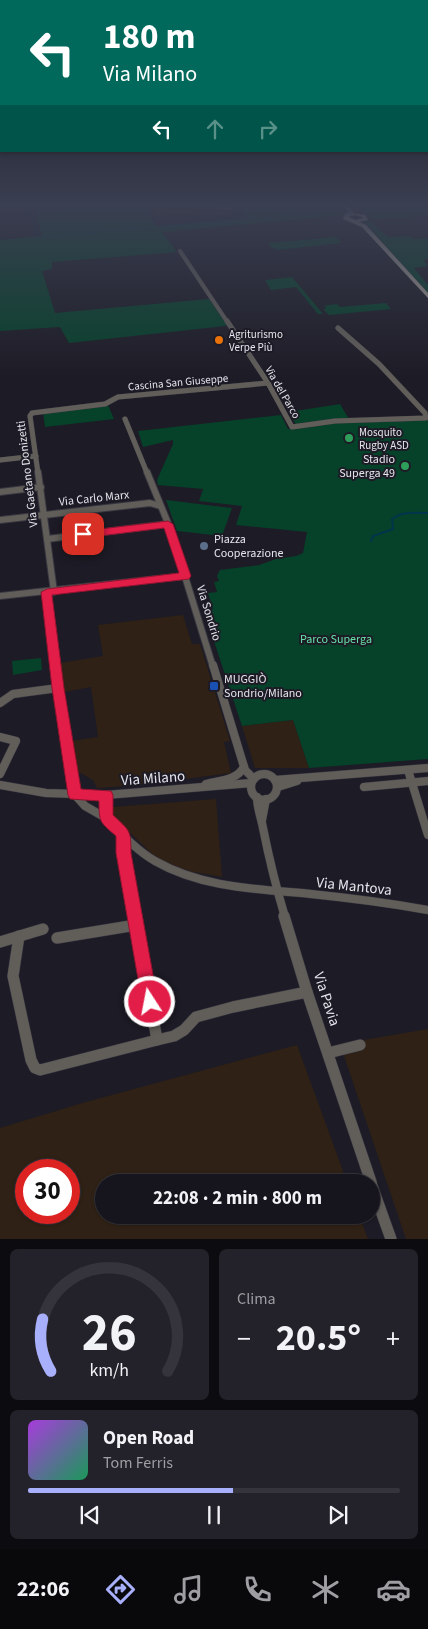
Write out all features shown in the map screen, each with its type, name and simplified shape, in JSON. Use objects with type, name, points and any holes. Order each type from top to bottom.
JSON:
[{"type":"main road","points":[[400,264],[428,296]]},
{"type":"street","name":"Via del Parco","points":[[189,264],[268,383],[292,427],[335,422],[426,418],[426,413],[379,364],[338,328]]},
{"type":"street","name":"Cascina San Giuseppe","points":[[32,413],[105,404],[118,397],[268,383]]},
{"type":"street","name":"Via Gaetano Donizetti","points":[[32,413],[30,416],[47,539],[58,688],[75,795]]},
{"type":"street","name":"Via Sondrio","points":[[124,419],[168,524],[244,764]]},
{"type":"street","points":[[0,460],[36,456]]},
{"type":"street","points":[[0,492],[41,487]]},
{"type":"street","name":"Via Carlo Marx","points":[[0,520],[152,503],[161,506]]},
{"type":"street","points":[[47,539],[168,524]]},
{"type":"street","points":[[0,596],[185,576]]},
{"type":"street","points":[[0,703],[13,694],[58,688]]},
{"type":"street","points":[[0,737],[16,741],[0,774]]},
{"type":"street","points":[[244,764],[248,776],[256,788],[275,794],[276,784]]},
{"type":"street","points":[[188,789],[239,776],[244,764]]},
{"type":"street","points":[[256,788],[266,776],[276,784],[302,779],[428,768]]},
{"type":"street","points":[[408,770],[428,836]]},
{"type":"street","points":[[364,787],[428,781]]},
{"type":"street","name":"Via Milano","points":[[0,785],[46,793],[75,795],[106,795],[232,785],[256,788]]},
{"type":"street","name":"Via Pavia","points":[[256,788],[277,892],[307,992],[368,1174]]},
{"type":"street","name":"Via Mantova","points":[[75,795],[85,806],[106,818],[148,857],[163,865],[206,880],[277,892],[402,905],[428,910]]},
{"type":"street","points":[[106,795],[106,818]]},
{"type":"street","points":[[124,834],[124,853],[157,1040]]},
{"type":"street","points":[[57,938],[136,925]]},
{"type":"street","points":[[0,942],[43,929]]},
{"type":"street","points":[[19,936],[13,976],[31,1060],[35,1068],[40,1070],[174,1036],[184,1030],[196,1017],[233,1007],[307,992]]},
{"type":"street","points":[[328,1053],[360,1045]]},
{"type":"street","name":"Via Pavia","points":[[380,1208],[391,1239]]},
{"type":"shaded area","points":[[183,615],[192,644],[200,644],[230,741],[224,742],[231,773],[140,785],[97,788],[93,780],[75,770],[71,741],[98,737],[91,687],[64,692],[60,663],[103,656],[98,625]]},
{"type":"shaded area","points":[[293,720],[309,768],[255,768],[242,726]]},
{"type":"shaded area","points":[[216,799],[222,877],[189,871],[165,862],[151,853],[110,813],[113,807]]},
{"type":"shaded area","points":[[428,1029],[428,1239],[406,1239],[340,1044]]},
{"type":"shaded area","points":[[297,1045],[344,1174],[95,1174],[95,1224],[362,1224],[368,1239],[0,1239],[0,1128],[86,1102]]},
{"type":"green space","points":[[0,264],[52,264],[52,269],[42,271],[55,313],[209,299],[227,325],[69,343],[60,327],[0,331]]},
{"type":"green space","points":[[402,264],[426,264],[428,266],[414,268],[428,285],[428,294]]},
{"type":"green space","points":[[292,277],[323,314],[318,314],[296,287],[271,290],[265,280]]},
{"type":"green space","points":[[386,303],[391,309],[329,315],[323,309],[326,309],[325,306],[321,306],[337,304],[340,307]]},
{"type":"green space","points":[[340,404],[349,419],[296,425],[289,412]]},
{"type":"green space","points":[[108,405],[114,419],[45,427],[43,412]]},
{"type":"green space","name":"Parco Superga","points":[[281,415],[288,429],[335,423],[428,420],[428,759],[309,768],[293,720],[242,726],[205,614],[206,610],[213,609],[208,593],[217,592],[214,582],[219,581],[217,576],[220,570],[259,565],[303,553],[307,532],[236,525],[242,506],[199,501],[203,489],[158,485],[157,480],[173,440],[143,447],[138,431]]},
{"type":"green space","points":[[166,500],[232,508],[222,536],[177,531]]},
{"type":"green space","points":[[41,658],[42,670],[13,675],[12,661]]},
{"type":"waterway","points":[[371,541],[373,536],[393,529],[392,519],[396,516],[409,513],[428,513]]},
{"type":"place","name":"Agriturismo Verpe Più","points":[[219,340]]},
{"type":"place","name":"Mosquito Rugby ASD","points":[[349,438]]},
{"type":"place","name":"Stadio Superga 49","points":[[405,466]]},
{"type":"place","name":"Piazza Cooperazione","points":[[204,546]]},
{"type":"place","name":"MUGGIÒ Sondrio/Milano","points":[[214,686]]},
{"type":"route","points":[[83,534],[168,524],[185,576],[47,592],[58,688],[75,795],[106,795],[106,818],[124,834],[124,853],[150,1002]]}]
